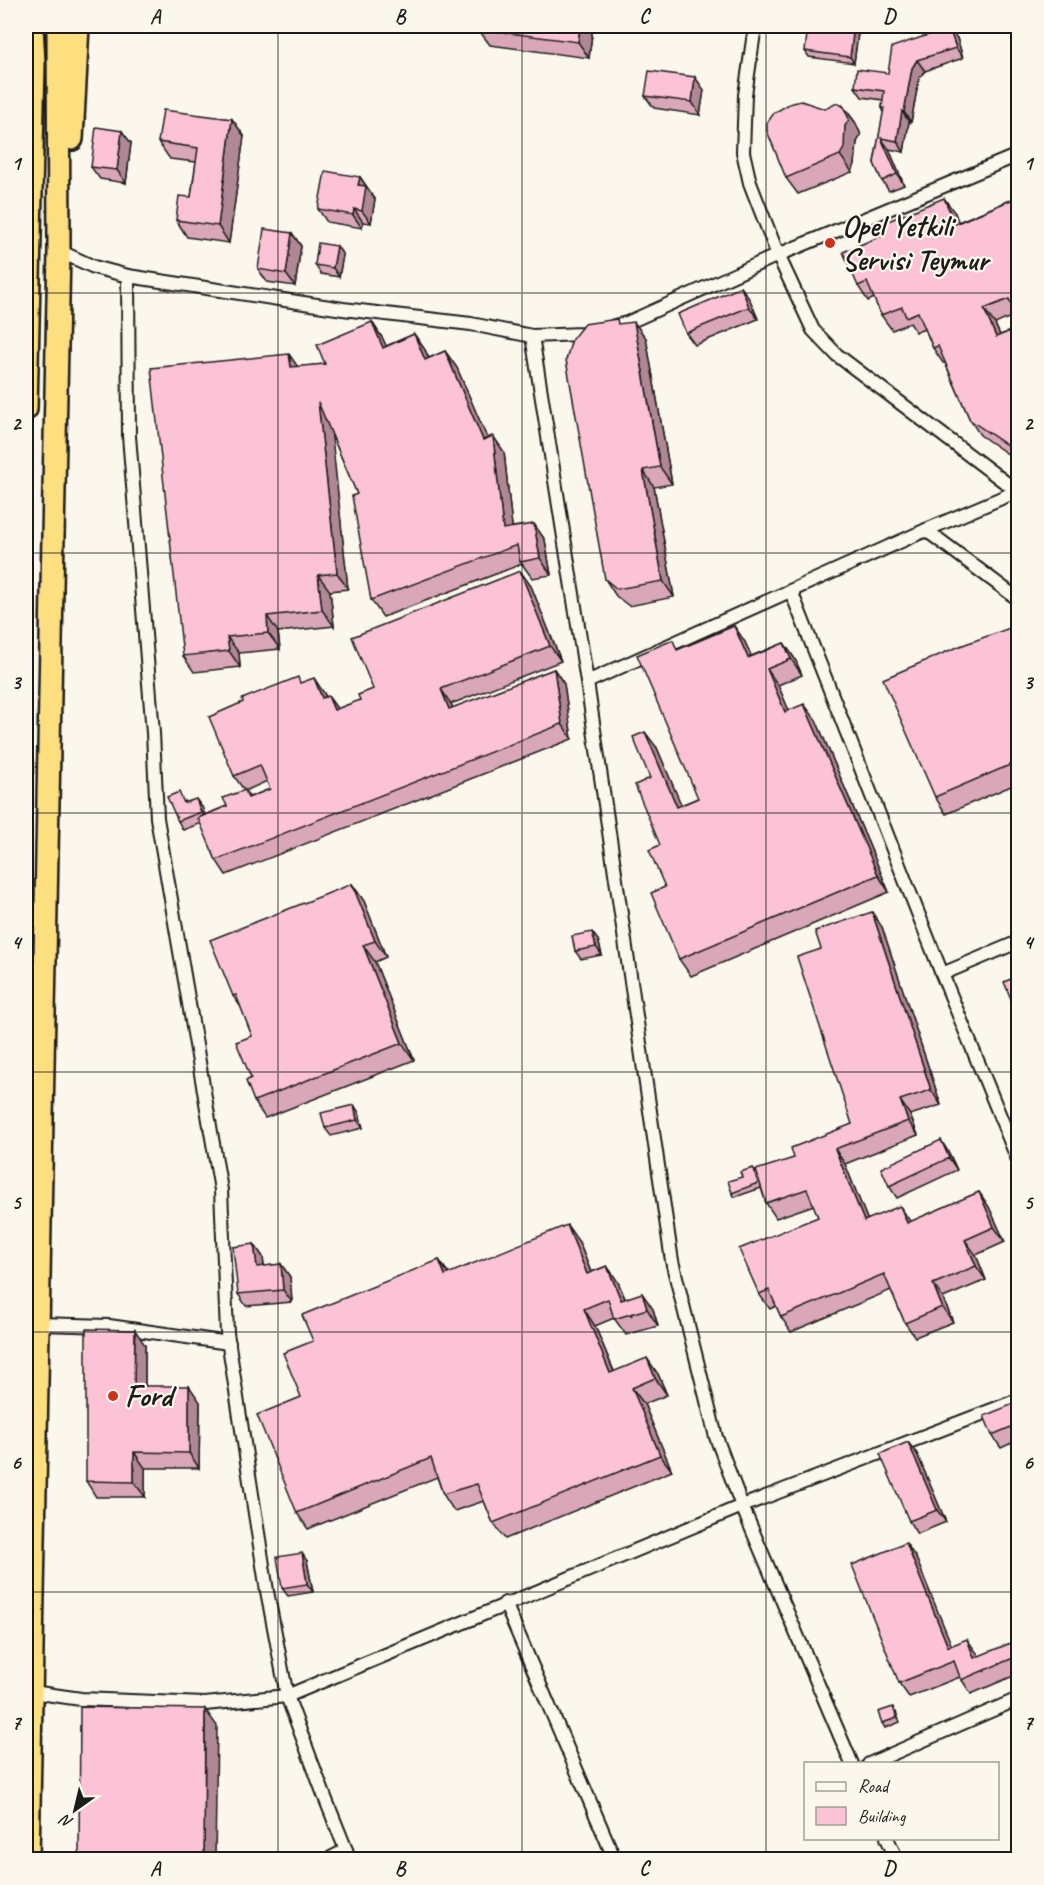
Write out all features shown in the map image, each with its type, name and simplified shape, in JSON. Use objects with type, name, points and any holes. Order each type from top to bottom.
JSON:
[{"type":"highway","points":[[26,409],[34,63],[32,26]]},
{"type":"highway","points":[[28,1860],[52,536],[60,251],[58,26]]},
{"type":"highway","points":[[59,204],[71,144],[78,26]]},
{"type":"highway","points":[[26,38],[34,63]]},
{"type":"street","points":[[754,26],[745,95],[743,152],[750,183],[778,255],[813,330],[837,355],[1018,491]]},
{"type":"street","points":[[60,251],[94,267],[128,276],[343,309],[471,324],[532,336],[582,334],[627,323],[778,255],[1018,155]]},
{"type":"street","points":[[128,276],[129,436],[153,733],[157,818],[221,1191],[229,1343],[267,1591],[287,1696],[348,1855],[327,1860]]},
{"type":"street","points":[[532,336],[587,682],[672,1261],[716,1437],[742,1506],[851,1762]]},
{"type":"street","points":[[587,682],[1018,491]]},
{"type":"street","points":[[926,530],[1018,599]]},
{"type":"street","points":[[791,591],[1018,1160]]},
{"type":"street","points":[[942,974],[1018,942]]},
{"type":"street","points":[[39,1324],[109,1326],[229,1343]]},
{"type":"street","points":[[32,1692],[81,1699],[205,1704],[287,1696],[505,1603],[742,1506],[1018,1400]]},
{"type":"street","points":[[505,1603],[615,1860]]},
{"type":"street","points":[[874,1762],[1018,1699]]},
{"type":"street","points":[[887,1840],[897,1860]]},
{"type":"building","points":[[479,26],[580,26],[578,42],[478,29]]},
{"type":"building","points":[[808,26],[854,26],[850,57],[805,51]]},
{"type":"building","points":[[949,28],[956,48],[917,60],[912,68],[897,141],[881,138],[897,174],[882,181],[874,163],[884,108],[882,108],[884,91],[855,87],[857,69],[888,73],[892,47]]},
{"type":"building","points":[[649,71],[695,77],[692,102],[645,96]]},
{"type":"building","points":[[801,101],[825,109],[837,103],[843,106],[849,119],[845,126],[844,148],[840,155],[786,178],[767,131],[767,123],[774,113],[789,104]]},
{"type":"building","points":[[163,110],[232,119],[218,226],[176,220],[179,196],[191,197],[198,148],[158,142]]},
{"type":"building","points":[[96,127],[122,131],[117,170],[91,167]]},
{"type":"building","points":[[325,171],[360,177],[358,185],[366,186],[362,211],[354,209],[353,215],[318,209]]},
{"type":"building","points":[[1018,197],[1018,323],[1009,299],[984,309],[996,337],[1018,328],[1017,452],[970,420],[938,346],[933,348],[918,312],[906,317],[902,307],[881,315],[867,282],[858,286],[843,252],[886,234],[881,224],[944,198],[955,224]]},
{"type":"building","points":[[264,229],[292,233],[286,274],[258,269]]},
{"type":"building","points":[[318,243],[337,246],[333,268],[315,265]]},
{"type":"building","points":[[741,287],[749,307],[686,333],[678,314]]},
{"type":"building","points":[[617,319],[618,324],[634,322],[660,467],[643,470],[663,581],[617,589],[605,579],[566,360],[572,339],[584,324]]},
{"type":"building","points":[[372,322],[383,348],[414,334],[425,360],[445,351],[483,440],[493,436],[503,529],[534,524],[540,558],[520,562],[517,545],[371,600],[352,496],[357,494],[318,402],[337,573],[318,575],[322,610],[267,616],[268,633],[227,637],[229,651],[183,656],[151,368],[289,354],[291,367],[325,364],[317,345]]},
{"type":"building","points":[[520,571],[550,646],[441,689],[449,709],[554,669],[562,724],[216,860],[198,818],[227,806],[223,798],[245,790],[248,798],[270,789],[260,765],[234,776],[209,717],[243,702],[242,699],[298,677],[300,683],[314,678],[322,698],[328,696],[334,710],[360,700],[358,695],[373,689],[352,637]]},
{"type":"building","points":[[1018,625],[1018,767],[1014,769],[1012,764],[935,797],[883,679],[960,646]]},
{"type":"building","points":[[734,626],[748,658],[784,643],[791,659],[767,669],[785,712],[804,704],[878,875],[679,959],[651,893],[665,887],[649,850],[660,845],[635,785],[650,778],[633,737],[645,732],[677,807],[698,798],[637,655],[673,640],[677,650]]},
{"type":"building","points":[[179,792],[184,803],[196,799],[201,812],[178,821],[167,797]]},
{"type":"building","points":[[352,884],[375,941],[363,945],[402,1043],[254,1101],[246,1081],[251,1078],[236,1042],[252,1036],[210,940]]},
{"type":"building","points":[[872,912],[931,1090],[900,1100],[908,1121],[835,1149],[864,1221],[900,1206],[907,1223],[979,1192],[994,1227],[965,1240],[976,1266],[933,1284],[942,1307],[905,1323],[884,1274],[781,1317],[769,1290],[759,1294],[739,1249],[818,1217],[807,1189],[766,1203],[756,1170],[794,1158],[791,1148],[852,1124],[797,957],[821,949],[815,931]]},
{"type":"building","points":[[592,932],[596,947],[575,951],[572,936]]},
{"type":"building","points":[[1018,976],[1018,1016],[1004,982]]},
{"type":"building","points":[[354,1105],[357,1120],[325,1128],[321,1113]]},
{"type":"building","points":[[941,1140],[949,1158],[889,1186],[881,1168]]},
{"type":"building","points":[[753,1168],[758,1183],[732,1193],[728,1181],[742,1177],[740,1172]]},
{"type":"building","points":[[567,1225],[587,1274],[607,1266],[621,1300],[642,1293],[647,1309],[614,1319],[608,1299],[584,1309],[610,1373],[647,1358],[655,1378],[632,1388],[660,1455],[493,1523],[477,1484],[443,1494],[431,1458],[297,1513],[257,1415],[301,1397],[283,1353],[313,1341],[302,1315],[439,1260],[445,1275]]},
{"type":"building","points":[[254,1244],[257,1267],[281,1264],[283,1290],[238,1294],[233,1247]]},
{"type":"building","points":[[86,1329],[135,1330],[134,1386],[189,1386],[189,1453],[134,1452],[134,1482],[86,1481]]},
{"type":"building","points":[[1018,1402],[1018,1424],[992,1435],[984,1416]]},
{"type":"building","points":[[908,1442],[937,1510],[909,1521],[880,1454]]},
{"type":"building","points":[[906,1543],[948,1647],[967,1639],[974,1658],[1018,1640],[1018,1656],[961,1680],[954,1661],[899,1683],[852,1565]]},
{"type":"building","points":[[302,1553],[307,1584],[282,1588],[277,1557]]},
{"type":"building","points":[[80,1707],[205,1709],[204,1860],[79,1860]]},
{"type":"building","points":[[893,1707],[897,1718],[882,1723],[878,1712]]},
{"type":"place","name":"Opel Yetkili Servisi Teymur","points":[[830,243]]},
{"type":"place","name":"Ford","points":[[113,1396]]}]
